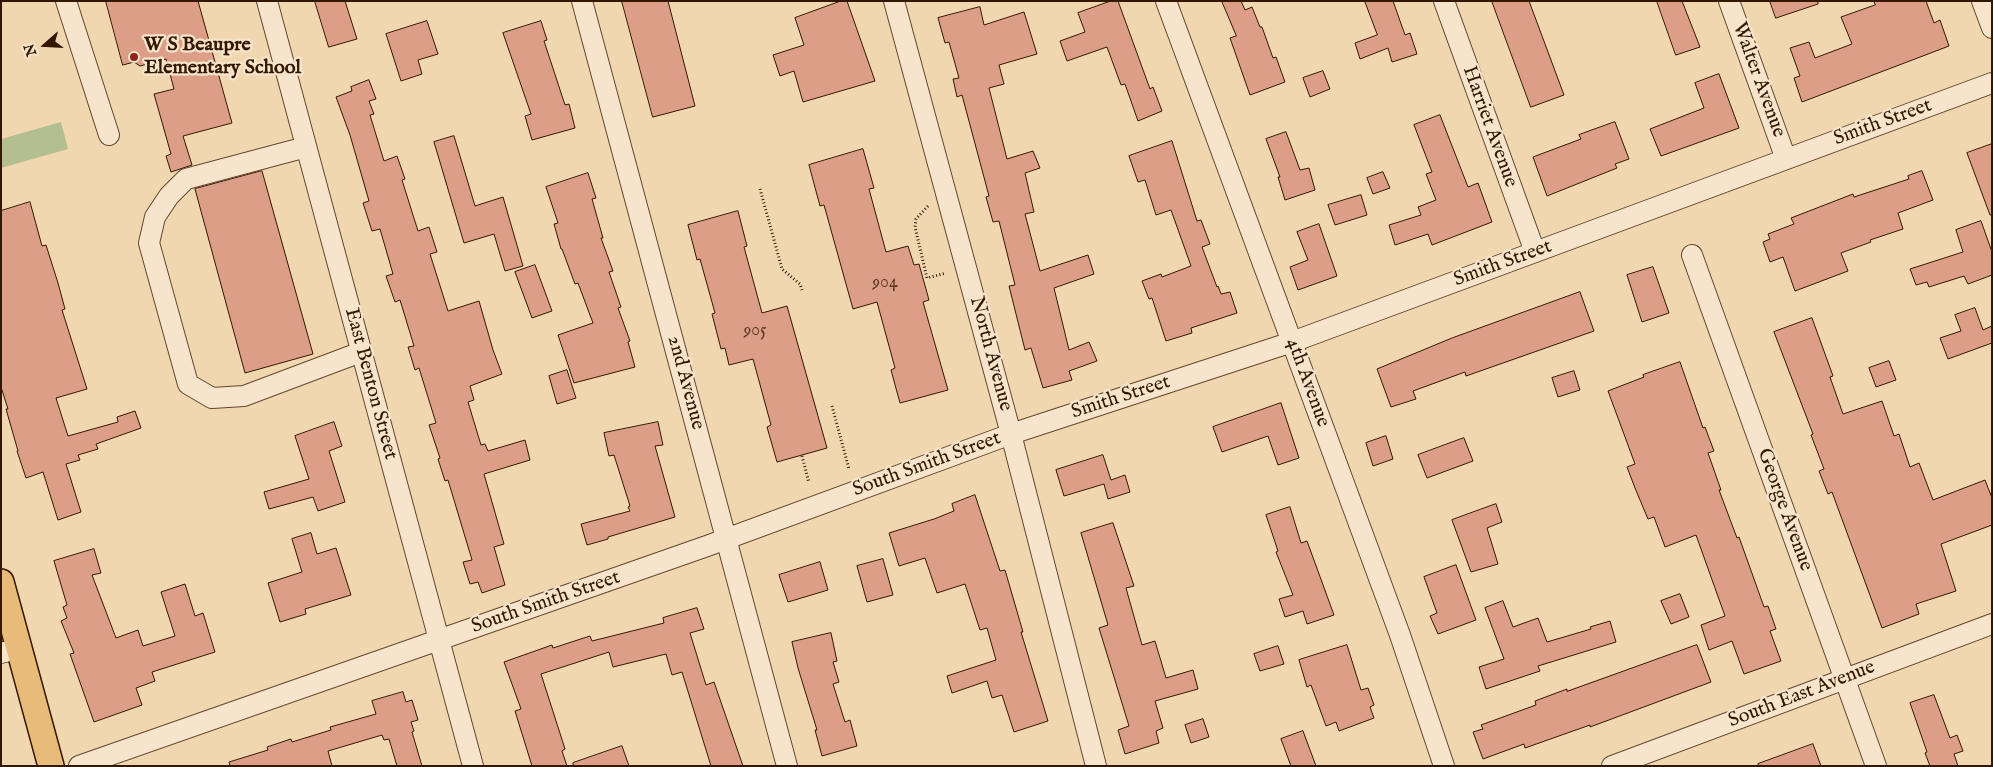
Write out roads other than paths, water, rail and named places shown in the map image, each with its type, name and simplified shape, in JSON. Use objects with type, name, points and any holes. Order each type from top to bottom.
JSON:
[{"type":"main road","points":[[1,582],[10,650],[51,766]]},
{"type":"street","points":[[66,1],[109,135]]},
{"type":"street","name":"East Benton Street","points":[[267,1],[474,766]]},
{"type":"street","name":"2nd Avenue","points":[[582,1],[787,766]]},
{"type":"street","name":"North Avenue","points":[[894,1],[1011,434],[1096,766]]},
{"type":"street","name":"4th Avenue","points":[[1166,1],[1400,635],[1444,766]]},
{"type":"street","name":"Harriet Avenue","points":[[1444,1],[1534,252]]},
{"type":"street","name":"Walter Avenue","points":[[1729,1],[1786,159]]},
{"type":"street","points":[[1982,1],[1992,28]]},
{"type":"street","name":"Smith Street","points":[[1011,434],[1292,342],[1992,83]]},
{"type":"street","points":[[306,147],[186,179],[169,196],[155,217],[148,243],[188,384],[212,398],[244,396],[361,352]]},
{"type":"street","name":"George Avenue","points":[[1692,254],[1876,766]]},
{"type":"street","name":"South Smith Street","points":[[79,766],[727,539],[1011,434]]},
{"type":"street","name":"South East Avenue","points":[[1612,766],[1992,624]]},
{"type":"place","name":"W S Beaupre Elementary School","points":[[134,57]]}]
